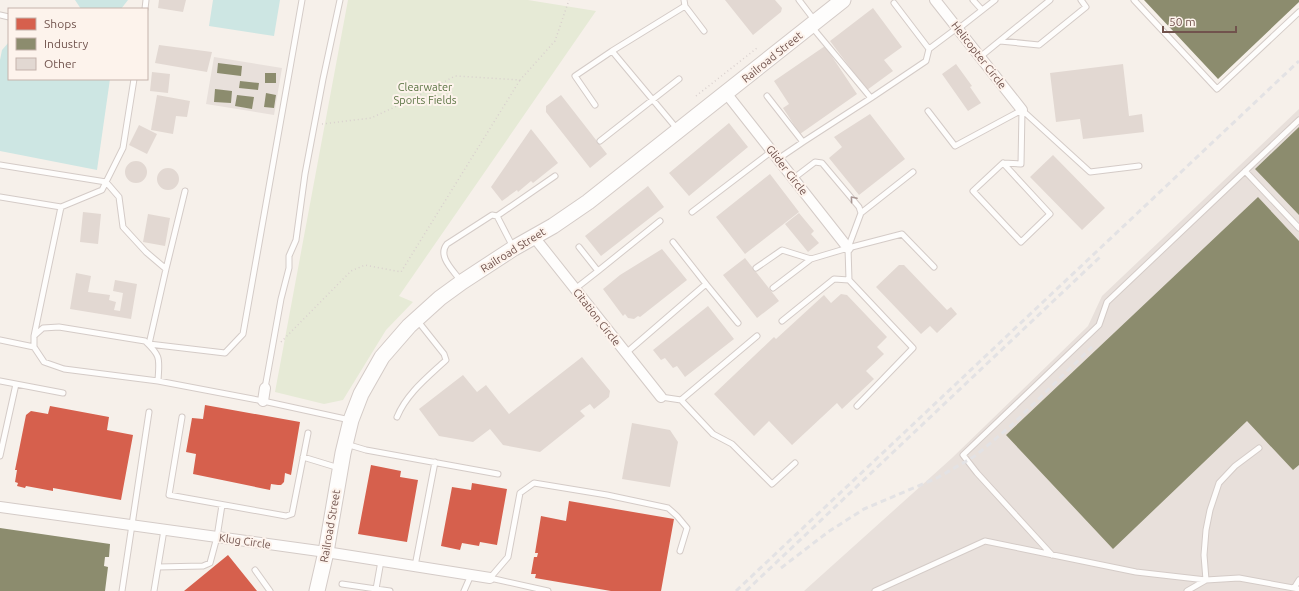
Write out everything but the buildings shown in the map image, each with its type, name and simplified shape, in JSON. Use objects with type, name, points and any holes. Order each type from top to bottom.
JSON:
[{"type":"main road","name":"Railroad Street","points":[[317,591],[326,552],[345,444],[351,420],[361,394],[382,357],[409,326],[440,298],[462,282],[514,248],[553,226],[588,202],[842,0]]},
{"type":"street","name":"Helicopter Circle","points":[[935,0],[1022,110]]},
{"type":"street","name":"Glider Circle","points":[[726,93],[848,248]]},
{"type":"street","name":"Citation Circle","points":[[534,237],[661,397]]},
{"type":"street","points":[[263,400],[265,388]]},
{"type":"street","name":"Klug Circle","points":[[0,507],[326,552],[490,578]]},
{"type":"lane","points":[[149,344],[225,353],[243,334],[302,0]]},
{"type":"lane","points":[[265,388],[281,299],[289,268],[289,256],[296,240],[305,174],[340,0]]},
{"type":"lane","points":[[684,0],[685,6],[704,31]]},
{"type":"lane","points":[[799,0],[813,24],[871,98]]},
{"type":"lane","points":[[973,0],[982,10]]},
{"type":"lane","points":[[692,212],[775,155],[802,142],[926,62],[929,50],[995,0]]},
{"type":"lane","points":[[980,57],[1050,0]]},
{"type":"lane","points":[[1000,41],[1038,45],[1086,7],[1081,0]]},
{"type":"lane","points":[[1134,0],[1217,90],[1299,12]]},
{"type":"lane","points":[[894,3],[929,50]]},
{"type":"lane","points":[[595,105],[575,76],[612,51],[685,6]]},
{"type":"lane","points":[[612,51],[678,131]]},
{"type":"lane","points":[[600,141],[679,79]]},
{"type":"lane","points":[[0,196],[61,207],[102,190],[123,148],[134,80]]},
{"type":"lane","points":[[767,96],[802,142]]},
{"type":"lane","points":[[928,111],[955,146],[1022,110]]},
{"type":"lane","points":[[1003,163],[1050,214],[1021,242],[973,191],[1003,163],[1021,164],[1022,110]]},
{"type":"lane","points":[[1022,110],[1090,172],[1139,166]]},
{"type":"lane","points":[[1052,555],[977,473],[963,455],[1099,325],[1107,302],[1299,120]]},
{"type":"lane","points":[[794,178],[815,162],[822,163],[859,207],[860,213],[848,248],[849,280],[914,348],[857,406]]},
{"type":"lane","points":[[0,165],[106,182],[119,197],[123,227],[146,252],[166,269]]},
{"type":"lane","points":[[1245,171],[1299,228]]},
{"type":"lane","points":[[860,213],[913,172]]},
{"type":"lane","points":[[462,282],[446,259],[443,253],[444,247],[492,215],[497,216],[555,176]]},
{"type":"lane","points":[[149,344],[185,191]]},
{"type":"lane","points":[[61,207],[34,336],[34,346],[44,362],[64,370],[158,381],[263,400],[351,420]]},
{"type":"lane","points":[[497,216],[514,248]]},
{"type":"lane","points":[[575,289],[660,222]]},
{"type":"lane","points":[[773,288],[811,259],[902,234],[934,267]]},
{"type":"lane","points":[[673,242],[738,323]]},
{"type":"lane","points":[[579,247],[598,271]]},
{"type":"lane","points":[[756,268],[782,250],[811,259]]},
{"type":"lane","points":[[782,321],[834,279],[849,280]]},
{"type":"lane","points":[[626,353],[706,284]]},
{"type":"lane","points":[[397,417],[402,406],[414,390],[446,360],[444,354],[417,320]]},
{"type":"lane","points":[[34,336],[43,328],[59,327],[145,340],[154,349],[159,358],[158,381]]},
{"type":"lane","points":[[681,400],[757,336]]},
{"type":"lane","points":[[0,340],[34,346]]},
{"type":"lane","points":[[0,381],[63,393]]},
{"type":"lane","points":[[0,456],[16,384]]},
{"type":"lane","points":[[661,397],[681,400],[713,434],[732,444],[772,484],[795,463]]},
{"type":"lane","points":[[122,591],[150,412]]},
{"type":"lane","points":[[182,417],[169,495],[286,516],[292,514],[308,433]]},
{"type":"lane","points":[[345,444],[366,450],[498,474]]},
{"type":"lane","points":[[1206,580],[1204,555],[1206,530],[1210,510],[1219,483],[1235,466],[1259,448]]},
{"type":"lane","points":[[304,457],[341,469]]},
{"type":"lane","points":[[415,566],[435,462]]},
{"type":"lane","points":[[548,591],[490,578],[508,556],[520,494],[534,483],[607,495],[668,508],[678,516],[687,528],[680,552]]},
{"type":"lane","points":[[158,567],[203,566],[210,563],[217,537],[222,505]]},
{"type":"lane","points":[[154,591],[164,530]]},
{"type":"lane","points":[[875,591],[985,541],[1136,572],[1206,580],[1239,578],[1297,588],[1299,580]]},
{"type":"lane","points":[[376,589],[381,561]]},
{"type":"lane","points":[[255,570],[270,591]]},
{"type":"lane","points":[[464,591],[471,575]]},
{"type":"lane","points":[[1188,591],[1206,580]]},
{"type":"lane","points":[[342,584],[390,591]]},
{"type":"lane","points":[[522,591],[528,586]]},
{"type":"path","points":[[272,350],[351,271],[365,265],[401,272],[520,80],[555,41],[569,0]]},
{"type":"path","points":[[696,96],[757,48]]},
{"type":"path","points":[[315,125],[371,118],[455,76],[520,80]]},
{"type":"shaded area","points":[[214,57],[282,68],[274,115],[206,104]]},
{"type":"shaded area","points":[[1299,109],[1299,591],[804,591],[952,458],[1088,326],[1102,296]]},
{"type":"green space","name":"Clearwater Sports Fields","points":[[348,0],[528,0],[596,11],[399,296],[413,302],[386,330],[343,400],[324,404],[275,392]]},
{"type":"water","points":[[75,0],[128,0],[122,8],[80,8]]},
{"type":"water","points":[[213,0],[280,0],[274,36],[209,26]]},
{"type":"water","points":[[8,43],[8,80],[110,80],[97,170],[0,151],[0,60],[2,50]]},
{"type":"railway","points":[[736,591],[1299,61]]},
{"type":"railway","points":[[746,591],[1100,257]]},
{"type":"railway","points":[[781,568],[828,532],[864,509],[937,478],[975,456],[1012,425],[1092,347]]}]
